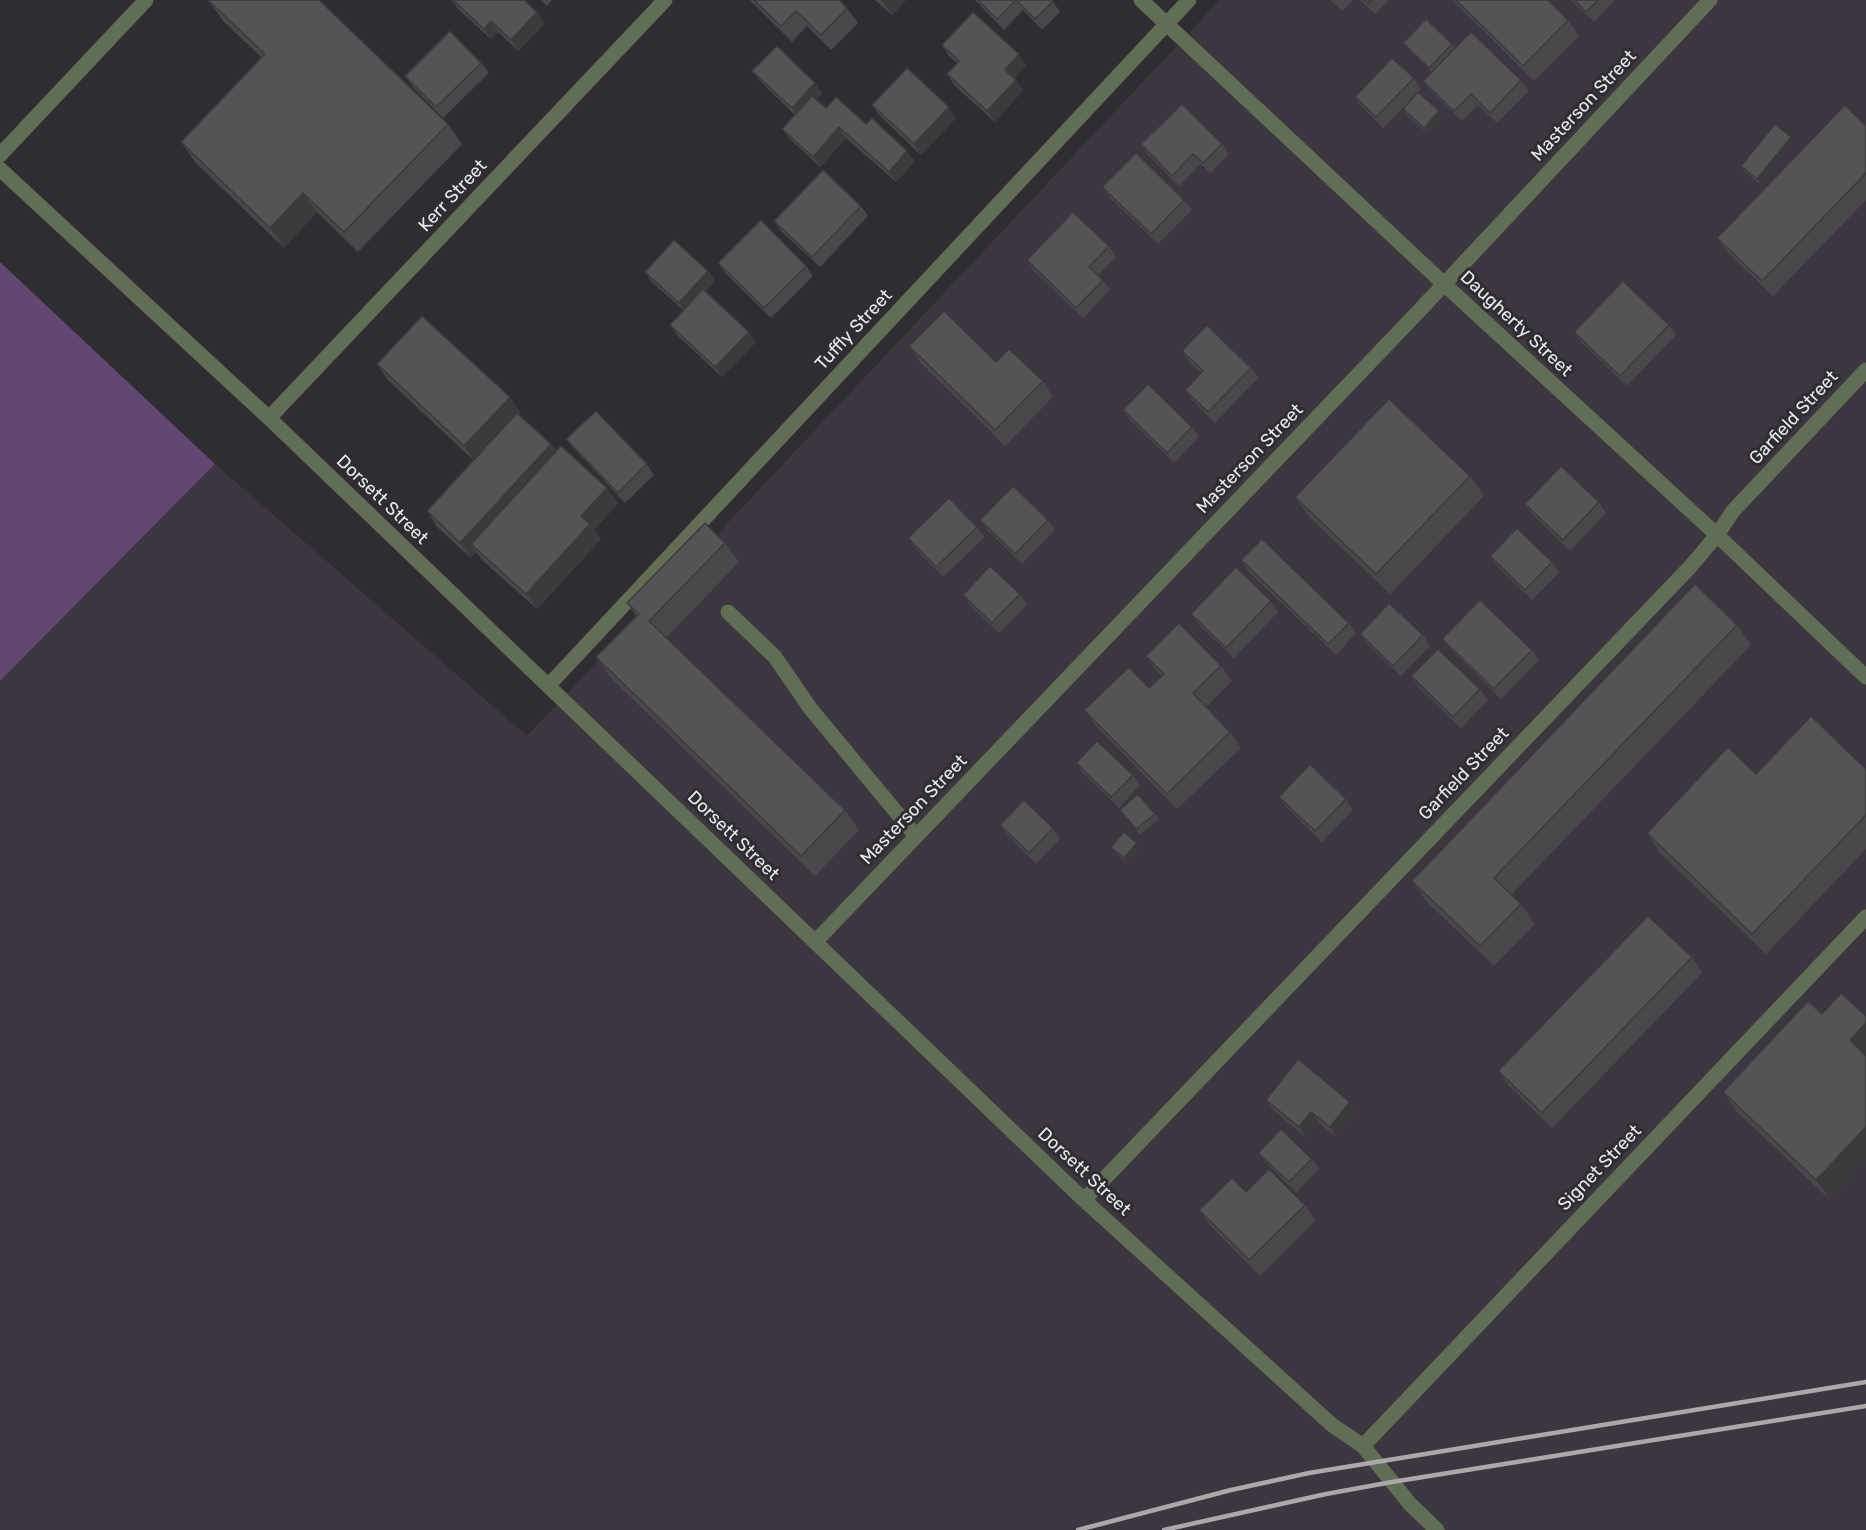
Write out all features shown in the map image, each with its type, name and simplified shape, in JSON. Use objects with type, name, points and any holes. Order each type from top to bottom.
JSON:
[{"type":"street","points":[[0,155],[146,0]]},
{"type":"street","name":"Kerr Street","points":[[269,418],[665,0]]},
{"type":"street","name":"Daugherty Street","points":[[1141,0],[1444,284],[1717,535],[1866,677]]},
{"type":"street","name":"Tuffly Street","points":[[548,686],[1189,0]]},
{"type":"street","name":"Masterson Street","points":[[814,942],[1444,284],[1710,0]]},
{"type":"street","name":"Dorsett Street","points":[[0,169],[269,418],[1084,1200],[1332,1425],[1363,1446],[1410,1504],[1437,1530]]},
{"type":"street","name":"Garfield Street","points":[[1084,1200],[1690,567],[1717,535],[1733,511],[1866,370]]},
{"type":"street","points":[[728,612],[775,657],[810,708],[916,836]]},
{"type":"street","name":"Signet Street","points":[[1363,1446],[1866,917]]},
{"type":"shaded area","points":[[1220,0],[1866,0],[1866,1530],[0,1530],[0,681],[215,464],[527,736]]},
{"type":"shaded area","points":[[0,262],[215,464],[0,681]]},
{"type":"building","points":[[210,0],[319,0],[448,124],[344,232],[303,193],[270,228],[181,142],[265,54]]},
{"type":"building","points":[[453,0],[524,0],[537,12],[511,40],[491,21],[484,29]]},
{"type":"building","points":[[754,0],[839,0],[847,8],[821,35],[796,11],[781,26]]},
{"type":"building","points":[[978,0],[1016,0],[997,19]]},
{"type":"building","points":[[1016,0],[1052,0],[1053,1],[1035,19]]},
{"type":"building","points":[[1456,0],[1548,0],[1568,20],[1523,66]]},
{"type":"building","points":[[1575,0],[1598,0],[1586,12]]},
{"type":"building","points":[[973,12],[1019,54],[1005,70],[1016,80],[987,111],[947,74],[959,61],[942,45]]},
{"type":"building","points":[[1426,19],[1452,44],[1429,68],[1403,43]]},
{"type":"building","points":[[450,31],[481,63],[436,107],[405,76]]},
{"type":"building","points":[[1471,32],[1521,80],[1490,113],[1471,94],[1454,111],[1423,81]]},
{"type":"building","points":[[777,46],[815,83],[792,108],[752,71]]},
{"type":"building","points":[[1392,58],[1414,78],[1376,117],[1355,97]]},
{"type":"building","points":[[907,68],[949,107],[914,144],[872,105]]},
{"type":"building","points":[[1418,92],[1439,111],[1424,128],[1403,109]]},
{"type":"building","points":[[812,96],[826,108],[836,97],[866,124],[872,118],[907,151],[889,172],[839,127],[813,157],[782,129]]},
{"type":"building","points":[[1182,104],[1222,144],[1203,163],[1193,154],[1172,176],[1141,144]]},
{"type":"building","points":[[1845,105],[1866,126],[1866,173],[1762,281],[1717,238]]},
{"type":"building","points":[[1775,124],[1791,137],[1757,179],[1741,166]]},
{"type":"building","points":[[1136,153],[1184,200],[1151,234],[1102,187]]},
{"type":"building","points":[[823,170],[861,206],[812,257],[774,221]]},
{"type":"building","points":[[1073,212],[1109,246],[1089,267],[1103,280],[1076,308],[1027,260]]},
{"type":"building","points":[[761,220],[806,266],[764,308],[718,263]]},
{"type":"building","points":[[674,240],[708,271],[679,303],[645,272]]},
{"type":"building","points":[[1623,281],[1669,325],[1620,376],[1574,332]]},
{"type":"building","points":[[703,289],[749,332],[715,367],[670,325]]},
{"type":"building","points":[[944,311],[996,362],[1009,349],[1043,381],[995,430],[909,346]]},
{"type":"building","points":[[422,316],[510,397],[464,446],[377,364]]},
{"type":"building","points":[[1207,325],[1251,368],[1208,412],[1185,390],[1203,371],[1182,351]]},
{"type":"building","points":[[1148,384],[1192,427],[1167,453],[1123,410]]},
{"type":"building","points":[[1389,399],[1470,476],[1376,574],[1295,497]]},
{"type":"building","points":[[596,411],[647,464],[618,493],[566,439]]},
{"type":"building","points":[[517,413],[551,444],[460,543],[427,511]]},
{"type":"building","points":[[561,446],[607,488],[581,516],[590,524],[526,594],[471,544]]},
{"type":"building","points":[[1561,466],[1599,502],[1563,540],[1525,504]]},
{"type":"building","points":[[1013,486],[1048,520],[1015,554],[980,520]]},
{"type":"building","points":[[949,498],[977,527],[936,567],[908,538]]},
{"type":"building","points":[[705,523],[725,543],[649,621],[845,810],[801,856],[596,657],[639,614],[627,603]]},
{"type":"building","points":[[1517,528],[1552,562],[1525,590],[1490,556]]},
{"type":"building","points":[[1262,539],[1349,623],[1328,644],[1241,560]]},
{"type":"building","points":[[990,566],[1020,594],[992,623],[963,595]]},
{"type":"building","points":[[1236,567],[1271,601],[1226,648],[1191,614]]},
{"type":"building","points":[[1695,584],[1737,625],[1494,878],[1521,904],[1480,946],[1412,881]]},
{"type":"building","points":[[1480,600],[1532,650],[1494,689],[1442,639]]},
{"type":"building","points":[[1389,603],[1423,635],[1393,666],[1360,634]]},
{"type":"building","points":[[1179,623],[1221,666],[1193,693],[1230,732],[1167,794],[1084,710],[1129,667],[1149,688],[1164,674],[1146,656]]},
{"type":"building","points":[[1438,649],[1480,689],[1453,717],[1411,676]]},
{"type":"building","points":[[1811,716],[1866,769],[1866,815],[1752,934],[1647,833],[1728,747],[1756,774]]},
{"type":"building","points":[[1097,741],[1133,775],[1111,797],[1076,763]]},
{"type":"building","points":[[1310,764],[1346,799],[1315,831],[1279,797]]},
{"type":"building","points":[[1138,794],[1155,814],[1136,829],[1120,810]]},
{"type":"building","points":[[1024,800],[1053,828],[1029,853],[1000,825]]},
{"type":"building","points":[[1124,832],[1137,843],[1124,858],[1111,847]]},
{"type":"building","points":[[1648,916],[1692,957],[1542,1113],[1498,1071]]},
{"type":"building","points":[[1841,993],[1866,1016],[1866,1023],[1850,1040],[1866,1056],[1866,1127],[1816,1180],[1723,1092],[1808,1001],[1822,1014]]},
{"type":"building","points":[[1298,1059],[1350,1102],[1330,1127],[1311,1112],[1299,1127],[1266,1100]]},
{"type":"building","points":[[1281,1129],[1312,1159],[1289,1182],[1258,1153]]},
{"type":"building","points":[[1269,1169],[1305,1205],[1249,1260],[1199,1210],[1232,1178],[1246,1192]]},
{"type":"railway","points":[[1078,1530],[1231,1490],[1309,1473],[1866,1382]]},
{"type":"railway","points":[[1164,1530],[1326,1494],[1392,1482],[1866,1406]]}]
